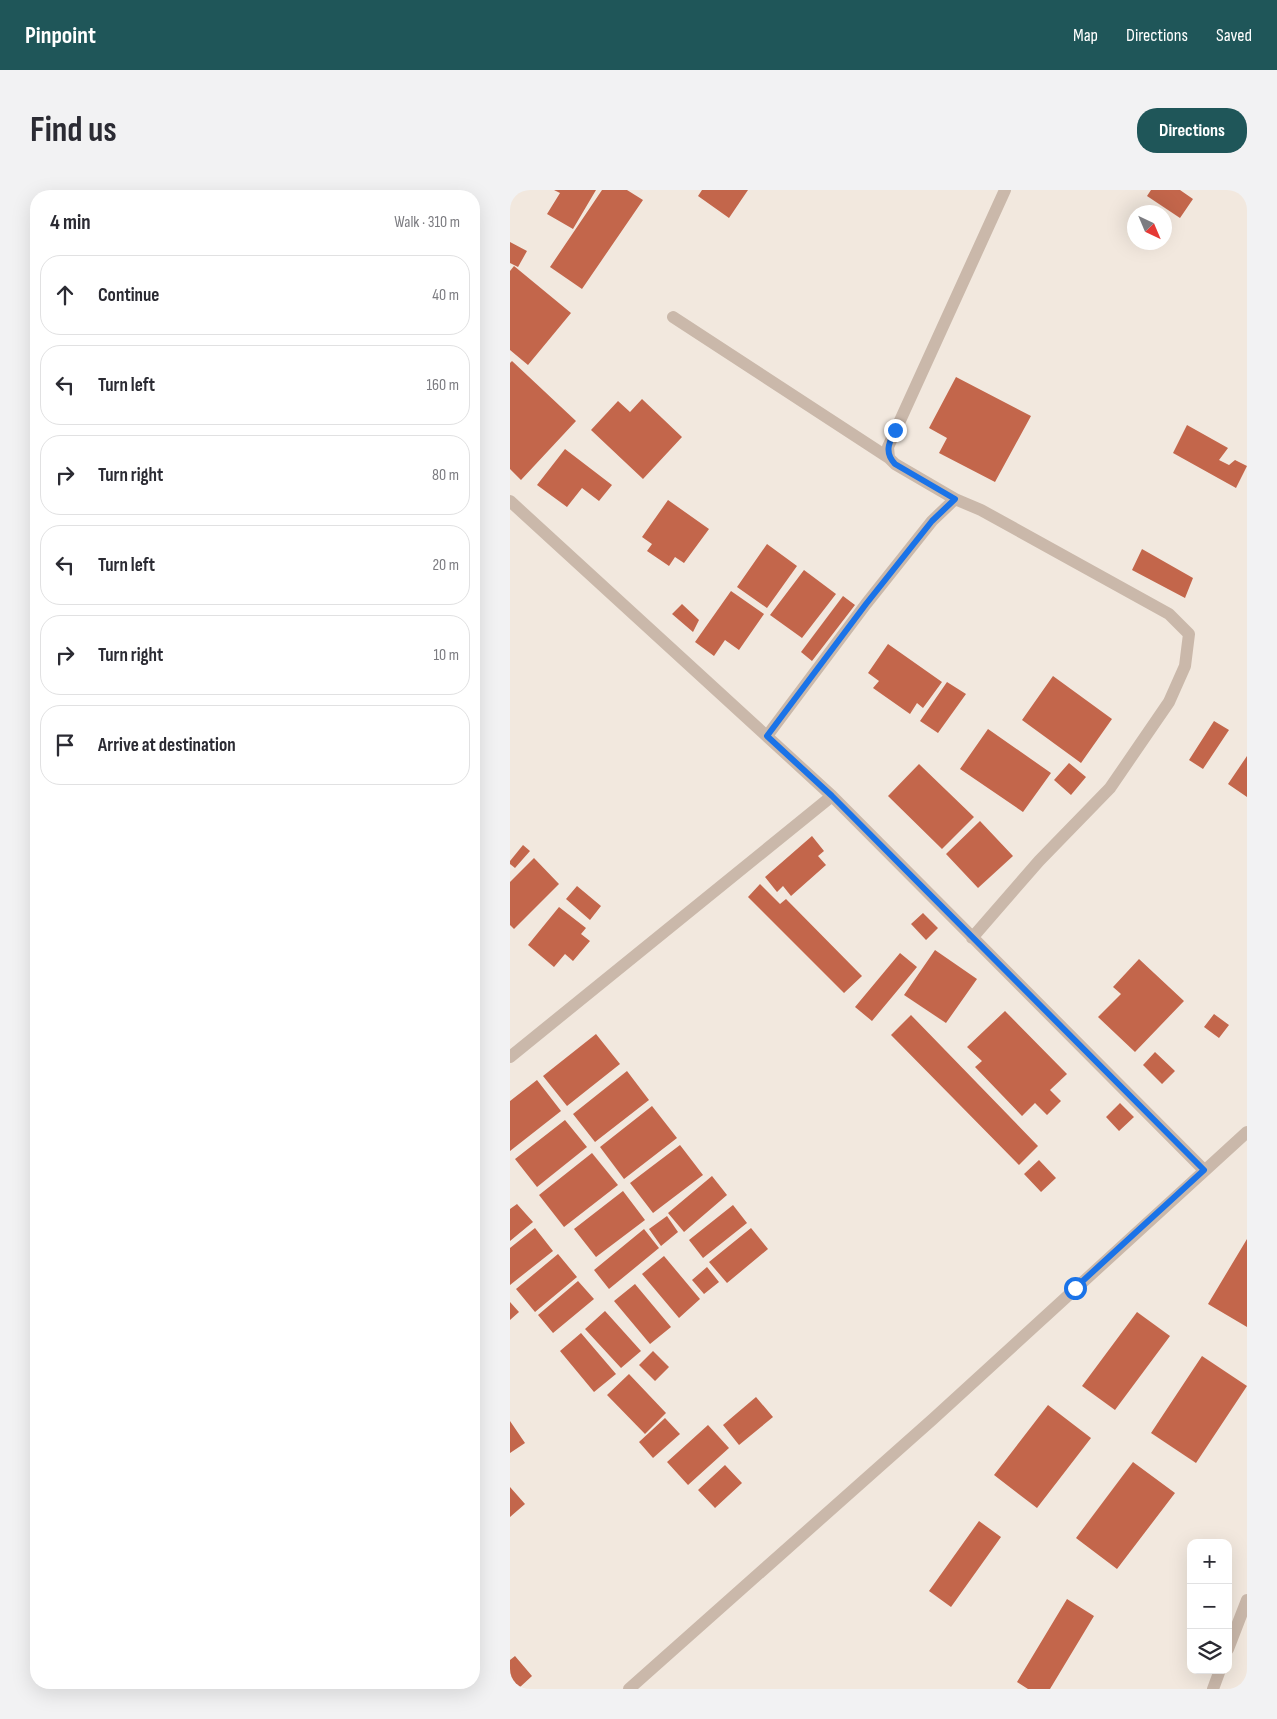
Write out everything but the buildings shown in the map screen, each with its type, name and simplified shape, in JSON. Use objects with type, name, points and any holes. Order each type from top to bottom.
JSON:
[{"type":"street","points":[[889,458],[888,447],[1005,190]]},
{"type":"street","points":[[673,318],[889,458],[895,464],[955,499],[981,510],[1169,614],[1189,634],[1185,666],[1169,702],[1110,788],[1039,862],[972,938]]},
{"type":"street","points":[[767,736],[896,566],[932,521],[955,499]]},
{"type":"street","points":[[510,501],[832,796],[1204,1170]]},
{"type":"street","points":[[510,1057],[832,796]]},
{"type":"street","points":[[629,1689],[933,1419],[1247,1132]]},
{"type":"street","points":[[1232,1639],[1247,1600]]},
{"type":"street","points":[[1213,1689],[1219,1674]]},
{"type":"route","points":[[895,430],[888,447],[889,458],[895,464],[955,499],[932,521],[866,604],[767,736],[832,796],[1204,1170],[1075,1288]]}]
